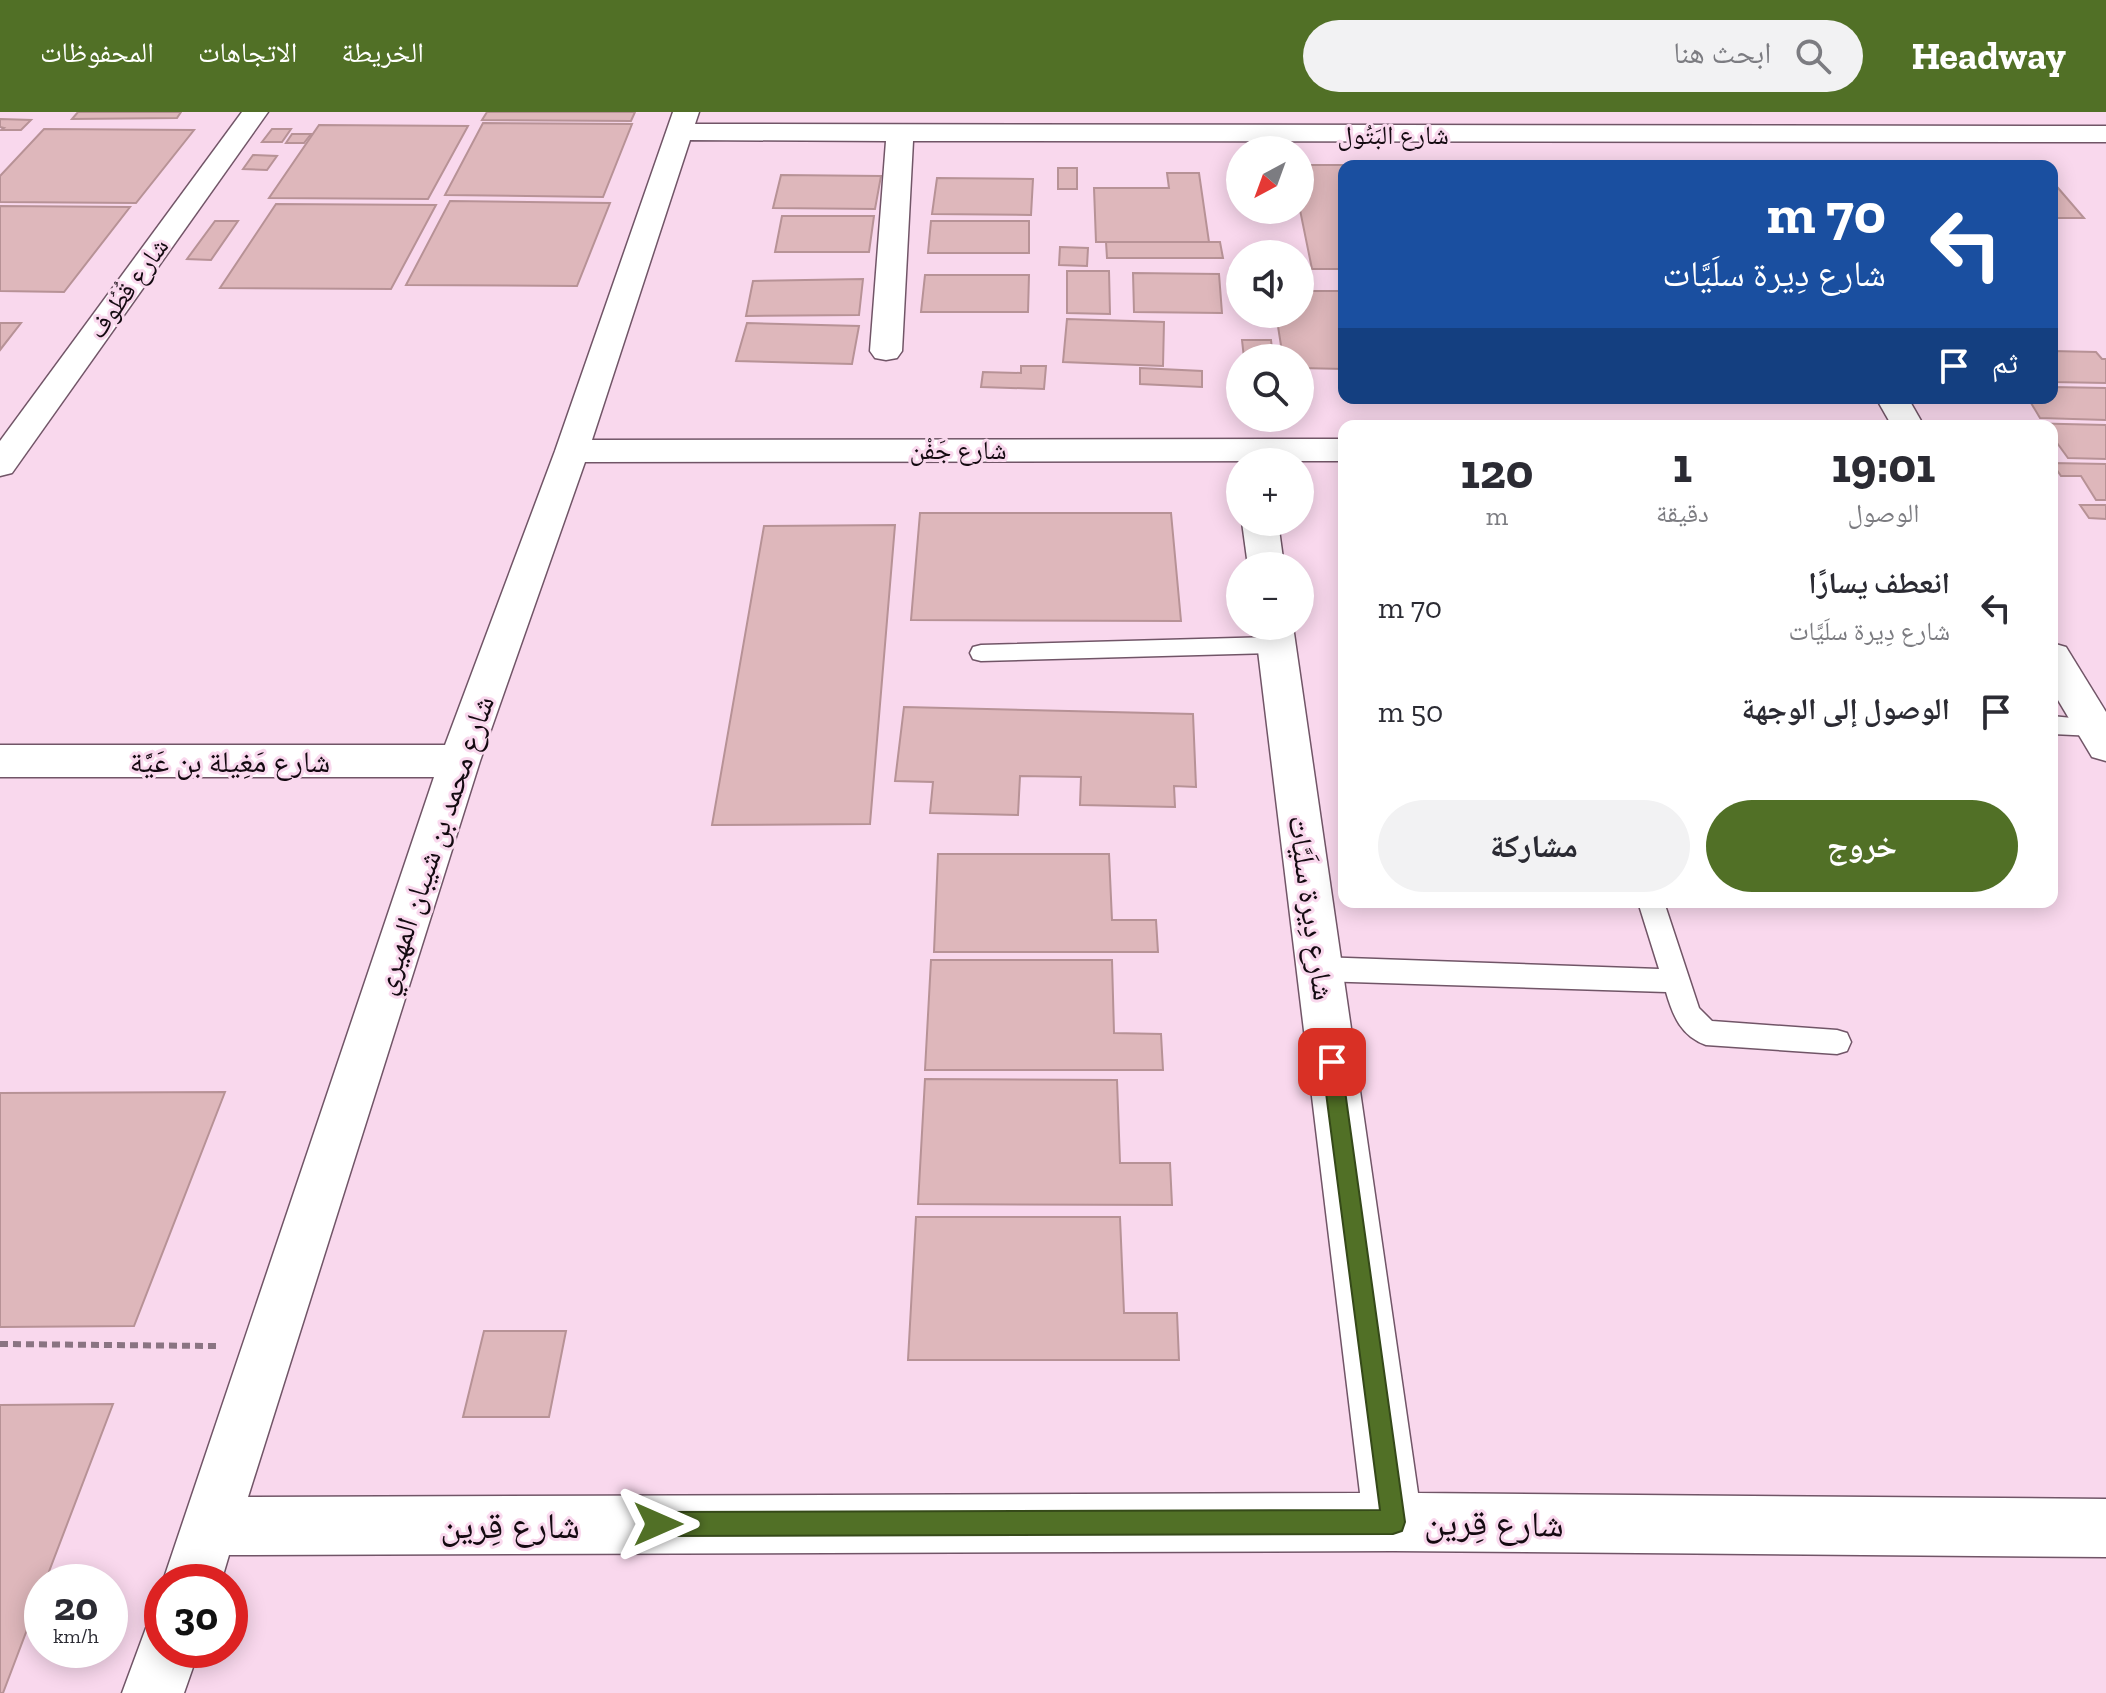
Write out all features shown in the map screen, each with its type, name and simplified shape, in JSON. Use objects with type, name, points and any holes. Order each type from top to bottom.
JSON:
[{"type":"street","name":"شارع قُطُوف","points":[[0,465],[255,112]]},
{"type":"street","name":"شارع البَتُول","points":[[683,122],[900,132],[1157,124],[1734,134],[2106,134]]},
{"type":"street","name":"شارع محمد بن شيبان المهيري","points":[[197,1564],[460,761],[572,451],[683,122]]},
{"type":"street","points":[[886,351],[900,132]]},
{"type":"street","name":"شارع جَفْن","points":[[1314,452],[1338,450]]},
{"type":"street","name":"شارع جَفْن","points":[[572,451],[1226,456]]},
{"type":"street","name":"شارع دِيرة سلَيَّات","points":[[1276,640],[1393,1522]]},
{"type":"street","points":[[2058,667],[2100,736]]},
{"type":"street","name":"شارع مَغِيلة بن عَيَّة","points":[[0,761],[460,761]]},
{"type":"street","name":"شارع قِرين","points":[[210,1526],[1393,1522],[2106,1528]]},
{"type":"street","points":[[153,1693],[162,1668]]},
{"type":"lane","points":[[981,653],[1226,638]]},
{"type":"lane","points":[[2058,726],[2100,736]]},
{"type":"lane","points":[[1653,908],[1687,1015],[1706,1033],[1837,1042]]},
{"type":"lane","points":[[1319,969],[1675,981]]},
{"type":"path","points":[[0,1344],[268,1346]]},
{"type":"building","points":[[78,112],[181,112],[177,118],[72,119]]},
{"type":"building","points":[[487,112],[635,112],[631,121],[482,120]]},
{"type":"building","points":[[0,119],[31,120],[21,130],[1,130],[4,128],[0,127]]},
{"type":"building","points":[[483,123],[632,124],[603,197],[445,195]]},
{"type":"building","points":[[319,125],[468,126],[428,199],[269,198]]},
{"type":"building","points":[[44,129],[194,130],[136,203],[0,202],[0,176]]},
{"type":"building","points":[[272,129],[291,129],[282,142],[262,142]]},
{"type":"building","points":[[292,134],[311,134],[304,143],[286,143]]},
{"type":"building","points":[[253,155],[277,156],[267,170],[243,169]]},
{"type":"building","points":[[1314,165],[1338,165],[1338,269],[1314,269],[1314,240],[1306,240],[1303,224],[1314,224]]},
{"type":"building","points":[[1058,168],[1077,168],[1077,189],[1058,189]]},
{"type":"building","points":[[1167,173],[1199,173],[1209,242],[1096,242],[1094,188],[1169,188]]},
{"type":"building","points":[[781,175],[881,176],[875,209],[773,208]]},
{"type":"building","points":[[937,178],[1033,179],[1031,215],[932,214]]},
{"type":"building","points":[[2058,188],[2084,218],[2058,218]]},
{"type":"building","points":[[450,201],[610,203],[577,286],[406,285]]},
{"type":"building","points":[[276,204],[436,205],[391,289],[220,288]]},
{"type":"building","points":[[0,206],[130,207],[64,292],[0,291]]},
{"type":"building","points":[[782,216],[874,216],[869,252],[775,252]]},
{"type":"building","points":[[215,221],[238,221],[211,260],[187,259]]},
{"type":"building","points":[[931,221],[1029,221],[1029,253],[928,253]]},
{"type":"building","points":[[1106,242],[1220,242],[1223,258],[1107,258]]},
{"type":"building","points":[[1060,247],[1088,248],[1087,266],[1059,265]]},
{"type":"building","points":[[1067,271],[1109,271],[1110,314],[1067,313]]},
{"type":"building","points":[[1133,273],[1219,274],[1222,313],[1134,312]]},
{"type":"building","points":[[925,275],[1029,275],[1028,312],[921,312]]},
{"type":"building","points":[[863,279],[859,315],[746,316],[753,281]]},
{"type":"building","points":[[1314,291],[1338,291],[1338,369],[1314,368],[1314,344],[1281,344],[1278,328],[1314,328]]},
{"type":"building","points":[[1067,319],[1164,322],[1163,366],[1063,362]]},
{"type":"building","points":[[0,323],[21,323],[0,350]]},
{"type":"building","points":[[747,323],[859,326],[852,364],[736,361]]},
{"type":"building","points":[[1242,340],[1271,340],[1271,344],[1242,344]]},
{"type":"building","points":[[2058,351],[2096,352],[2106,359],[2106,383],[2058,382]]},
{"type":"building","points":[[1021,366],[1046,366],[1044,389],[981,387],[983,372],[1021,373]]},
{"type":"building","points":[[1140,368],[1202,371],[1202,387],[1140,384]]},
{"type":"building","points":[[2058,387],[2106,388],[2106,420],[2040,418],[2032,404],[2058,404]]},
{"type":"building","points":[[2058,424],[2106,425],[2106,459],[2068,458],[2058,444]]},
{"type":"building","points":[[2058,463],[2106,464],[2106,500],[2096,500],[2081,476],[2061,476]]},
{"type":"building","points":[[2080,505],[2106,505],[2106,519],[2089,518]]},
{"type":"building","points":[[920,513],[1171,513],[1181,621],[911,620]]},
{"type":"building","points":[[895,525],[870,824],[712,825],[764,526]]},
{"type":"building","points":[[904,707],[1193,714],[1196,787],[1174,786],[1175,807],[1080,805],[1081,777],[1020,776],[1018,815],[930,813],[933,782],[895,781]]},
{"type":"building","points":[[938,854],[1109,854],[1112,920],[1156,920],[1158,952],[934,952]]},
{"type":"building","points":[[931,960],[1112,960],[1114,1033],[1161,1034],[1163,1070],[925,1070]]},
{"type":"building","points":[[925,1079],[1117,1080],[1120,1163],[1170,1163],[1172,1205],[918,1204]]},
{"type":"building","points":[[225,1092],[134,1326],[0,1327],[0,1093]]},
{"type":"building","points":[[916,1217],[1120,1217],[1124,1313],[1177,1313],[1179,1360],[908,1360]]},
{"type":"building","points":[[484,1331],[566,1331],[549,1417],[463,1417]]},
{"type":"building","points":[[113,1404],[52,1564],[24,1564],[24,1638],[3,1693],[0,1693],[0,1405]]},
{"type":"route","points":[[658,1524],[1393,1522],[1332,1062]]}]
